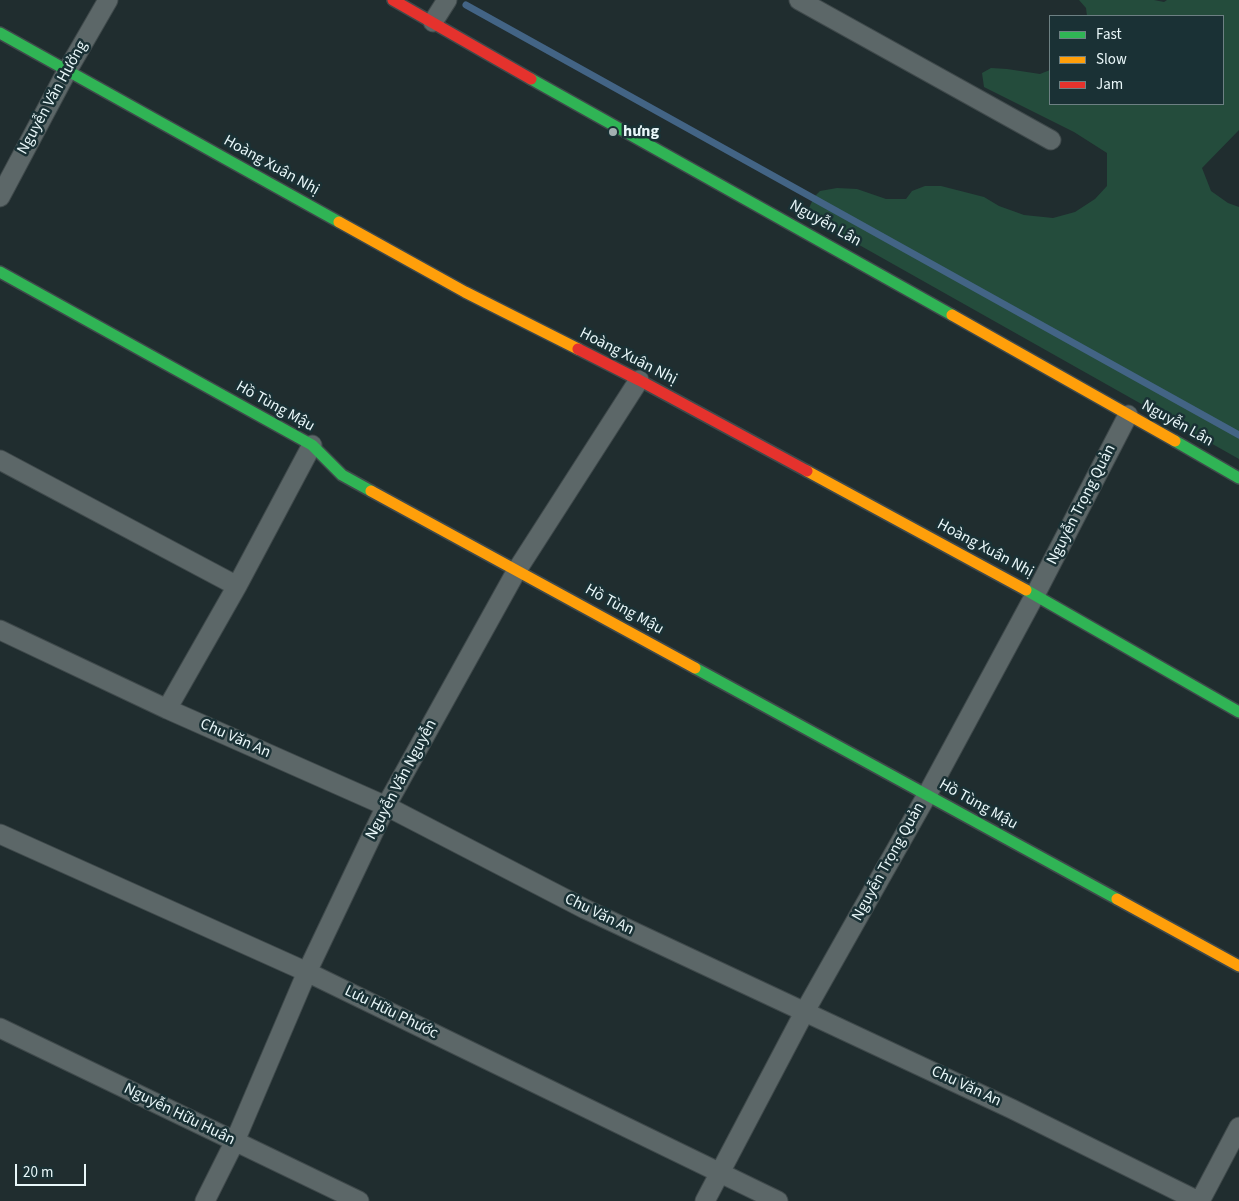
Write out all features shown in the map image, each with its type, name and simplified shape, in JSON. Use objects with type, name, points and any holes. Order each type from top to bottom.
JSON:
[{"type":"street","name":"Nguyễn Văn Hưởng","points":[[0,197],[67,71],[108,0]]},
{"type":"street","name":"Nguyễn Lân","points":[[393,0],[1239,478]]},
{"type":"street","points":[[434,22],[447,0]]},
{"type":"street","points":[[799,0],[1051,140]]},
{"type":"street","name":"Hoàng Xuân Nhị","points":[[0,33],[465,292],[640,380],[1035,595],[1239,712]]},
{"type":"street","name":"Hồ Tùng Mậu","points":[[0,272],[312,445],[342,474],[1239,966]]},
{"type":"street","name":"Nguyễn Văn Nguyễn","points":[[205,1201],[234,1141],[307,972],[386,806],[516,570],[640,380]]},
{"type":"street","name":"Nguyễn Trọng Quản","points":[[705,1201],[805,1011],[927,795],[1035,595],[1128,415]]},
{"type":"street","points":[[167,709],[237,586],[312,445]]},
{"type":"street","points":[[0,460],[237,586]]},
{"type":"street","name":"Chu Văn An","points":[[0,630],[167,709],[386,806],[585,909],[1012,1109],[1199,1201]]},
{"type":"street","name":"Lưu Hữu Phước","points":[[0,834],[307,972],[719,1174],[778,1201]]},
{"type":"street","name":"Nguyễn Hữu Huân","points":[[0,1028],[359,1201]]},
{"type":"street","points":[[1199,1201],[1239,1127]]},
{"type":"green space","points":[[1079,0],[1154,0],[1164,2],[1167,0],[1239,0],[1239,130],[1202,168],[1211,191],[1228,203],[1239,207],[1239,459],[806,215],[814,197],[820,191],[837,188],[857,189],[886,199],[906,199],[912,191],[925,186],[941,186],[984,197],[999,206],[1024,215],[1053,218],[1075,212],[1095,199],[1107,186],[1107,153],[1074,132],[984,87],[982,73],[991,68],[1040,74],[1049,70],[1049,105],[1224,105],[1224,15],[1087,15],[1086,8]]},
{"type":"waterway","points":[[466,5],[1239,435]]},
{"type":"traffic: fast","points":[[0,33],[339,222]]},
{"type":"traffic: fast","points":[[531,79],[952,315]]},
{"type":"traffic: fast","points":[[0,272],[312,445],[342,475],[371,491]]},
{"type":"traffic: fast","points":[[1175,441],[1239,478]]},
{"type":"traffic: fast","points":[[1026,590],[1239,712]]},
{"type":"traffic: fast","points":[[695,668],[1117,899]]},
{"type":"traffic: slow","points":[[339,222],[465,292],[578,349]]},
{"type":"traffic: slow","points":[[952,315],[1175,441]]},
{"type":"traffic: slow","points":[[807,471],[1026,590]]},
{"type":"traffic: slow","points":[[371,491],[695,668]]},
{"type":"traffic: slow","points":[[1117,899],[1239,966]]},
{"type":"traffic: jam","points":[[393,0],[531,79]]},
{"type":"traffic: jam","points":[[578,349],[807,471]]},
{"type":"place","name":"hưng","points":[[613,132]]}]
